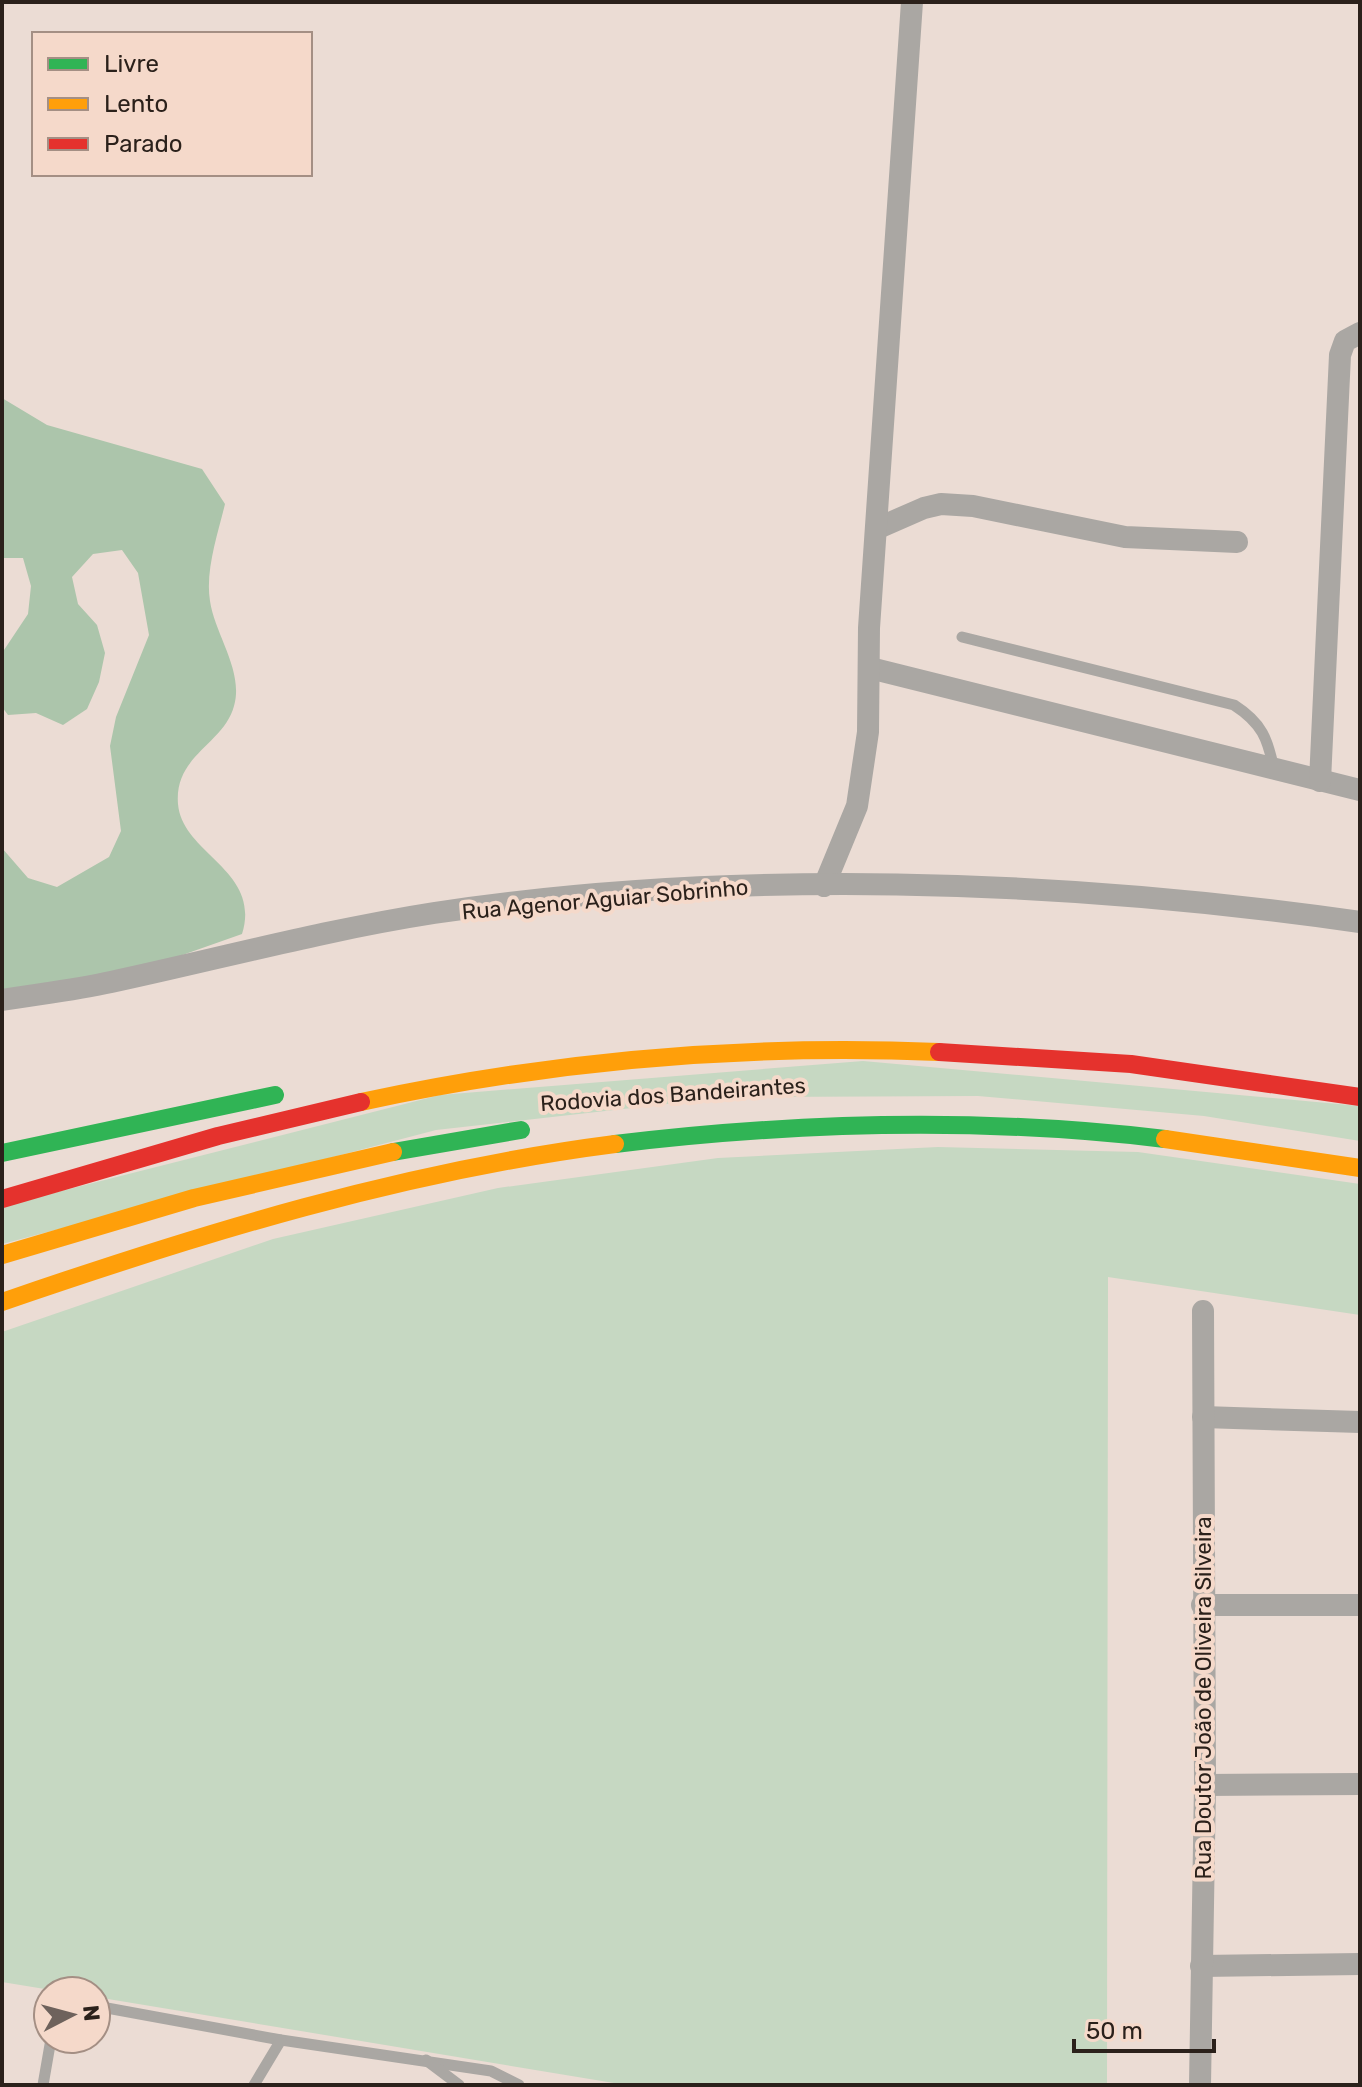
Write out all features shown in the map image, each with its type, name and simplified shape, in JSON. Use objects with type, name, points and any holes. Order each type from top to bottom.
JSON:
[{"type":"highway","points":[[460,1064],[698,1042],[861,1037],[1004,1043],[1102,1064]]},
{"type":"highway","name":"Rodovia dos Bandeirantes","points":[[2,1199],[256,1127],[438,1086],[664,1059],[775,1052],[947,1053],[1102,1064],[1300,1086],[1360,1097]]},
{"type":"highway","points":[[2,1153],[295,1091]]},
{"type":"highway","points":[[859,1107],[999,1110],[1131,1121],[1360,1153]]},
{"type":"highway","points":[[2,1302],[189,1237],[384,1185],[590,1148],[712,1134],[905,1124],[1071,1131],[1244,1147],[1360,1168]]},
{"type":"highway","name":"Rodovia dos Bandeirantes","points":[[2,1255],[141,1211],[341,1160],[542,1127]]},
{"type":"highway","points":[[2,1312],[59,1282]]},
{"type":"street","points":[[824,886],[857,806],[868,732],[869,628],[912,2]]},
{"type":"street","points":[[1320,781],[1340,355],[1345,341],[1360,333]]},
{"type":"street","points":[[876,529],[941,504],[973,506],[1125,537],[1237,542]]},
{"type":"street","points":[[870,668],[1360,790]]},
{"type":"street","name":"Rua Agenor Aguiar Sobrinho","points":[[2,1000],[108,983],[345,929],[436,913],[696,887],[824,886],[1121,895],[1360,922]]},
{"type":"street","name":"Rua Doutor João de Oliveira Silveira","points":[[1200,2085],[1205,1785],[1203,1311]]},
{"type":"street","points":[[1203,1417],[1360,1422]]},
{"type":"street","points":[[1202,1605],[1360,1605]]},
{"type":"street","points":[[1205,1785],[1360,1784]]},
{"type":"street","points":[[1201,1966],[1360,1964]]},
{"type":"lane","points":[[962,637],[1234,705],[1255,719],[1268,739],[1274,771]]},
{"type":"lane","points":[[112,2009],[281,2040],[491,2071],[519,2085]]},
{"type":"lane","points":[[254,2085],[281,2040]]},
{"type":"lane","points":[[43,2085],[48,2055]]},
{"type":"lane","points":[[425,2060],[459,2085]]},
{"type":"green space","points":[[2,398],[47,425],[202,469],[225,504],[213,552],[209,589],[213,614],[235,680],[234,706],[229,719],[184,773],[178,804],[192,836],[232,878],[241,894],[245,912],[242,934],[120,977],[2,1001],[2,848],[28,878],[57,887],[109,857],[121,831],[110,746],[116,717],[149,635],[138,573],[122,550],[93,554],[72,577],[78,604],[97,625],[105,653],[99,682],[87,709],[63,725],[36,713],[8,715],[2,707],[2,653],[28,614],[31,586],[23,558],[2,558]]},
{"type":"green space","points":[[863,1061],[1360,1106],[1360,1141],[1204,1116],[978,1096],[761,1097],[667,1104],[436,1130],[2,1244],[2,1206],[440,1095]]},
{"type":"green space","points":[[938,1147],[1138,1152],[1360,1184],[1360,1315],[1108,1277],[1107,2085],[626,2085],[112,2000],[112,1975],[32,1975],[32,1987],[2,1982],[2,1332],[273,1239],[498,1188],[718,1158]]},
{"type":"traffic: fast","points":[[2,1153],[275,1095]]},
{"type":"traffic: fast","points":[[615,1144],[752,1131],[890,1125],[1028,1127],[1165,1139]]},
{"type":"traffic: fast","points":[[393,1152],[521,1130]]},
{"type":"traffic: slow","points":[[361,1102],[504,1076],[648,1059],[793,1051],[939,1052]]},
{"type":"traffic: slow","points":[[1165,1139],[1360,1168]]},
{"type":"traffic: slow","points":[[2,1302],[152,1252],[304,1207],[458,1170],[615,1144]]},
{"type":"traffic: slow","points":[[2,1255],[194,1198],[393,1152]]},
{"type":"traffic: jam","points":[[939,1052],[1131,1064],[1360,1097]]},
{"type":"traffic: jam","points":[[2,1199],[218,1136],[361,1102]]}]
